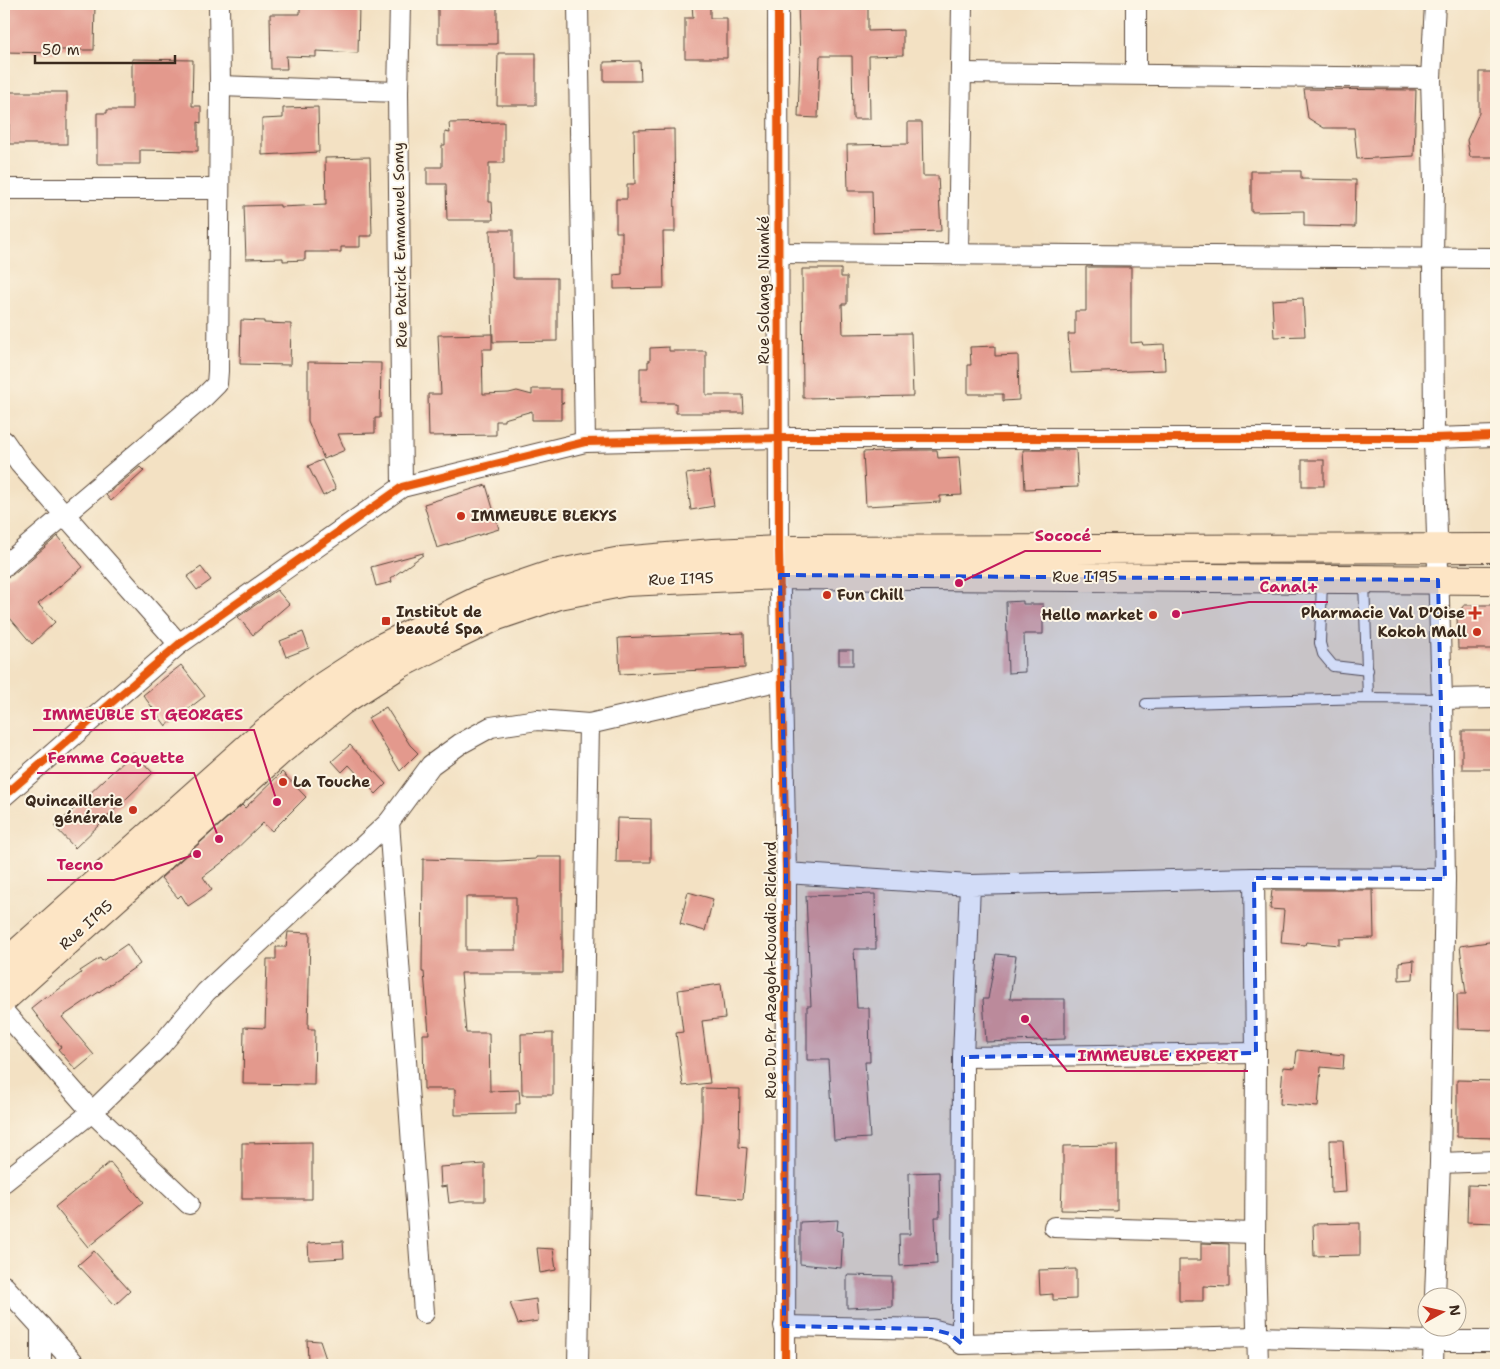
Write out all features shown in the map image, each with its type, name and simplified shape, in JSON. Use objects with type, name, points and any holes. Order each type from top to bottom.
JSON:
[{"type":"main road","name":"Rue I195","points":[[4,998],[281,750],[342,701],[400,664],[497,616],[559,595],[626,582],[779,563],[1437,547],[1496,548]]},
{"type":"main road","name":"Rue I195","points":[[4,966],[262,735],[325,685],[385,646],[485,597],[550,575],[621,561],[713,553],[779,563],[1364,580],[1496,580]]},
{"type":"street","points":[[4,566],[205,396],[216,384],[218,371],[219,4]]},
{"type":"street","name":"Rue Patrick Emmanuel Somy","points":[[400,4],[398,92],[402,487]]},
{"type":"street","points":[[578,4],[585,442]]},
{"type":"street","name":"Rue Solange Niamké","points":[[778,4],[779,563]]},
{"type":"street","points":[[958,254],[962,4]]},
{"type":"street","points":[[1136,4],[1136,74]]},
{"type":"street","points":[[1435,4],[1431,78],[1434,186],[1434,438],[1445,879],[1440,1163],[1435,1286]]},
{"type":"street","points":[[961,73],[1431,78]]},
{"type":"street","points":[[220,86],[398,92]]},
{"type":"street","points":[[4,189],[219,189]]},
{"type":"street","points":[[777,253],[1496,258]]},
{"type":"street","points":[[4,796],[179,644],[402,487],[585,442],[779,438],[1434,438],[1496,436]]},
{"type":"street","points":[[4,441],[20,464],[179,644]]},
{"type":"street","name":"Rue Du Pr Azagoh-Kouadio Richard","points":[[779,563],[786,872],[785,1365]]},
{"type":"street","points":[[4,1182],[92,1112],[161,1045],[206,992],[389,822],[432,765],[460,744],[491,726],[537,720],[589,724],[781,680]]},
{"type":"street","points":[[1442,699],[1496,698]]},
{"type":"street","points":[[578,1365],[589,724]]},
{"type":"street","points":[[389,822],[424,1313]]},
{"type":"street","points":[[786,872],[970,885],[1254,878],[1445,879]]},
{"type":"street","points":[[1254,878],[1256,1053],[1255,1233],[1258,1365]]},
{"type":"street","points":[[962,1344],[963,1058],[970,885]]},
{"type":"street","points":[[4,1012],[92,1112],[188,1204]]},
{"type":"street","points":[[963,1058],[1256,1053]]},
{"type":"street","points":[[1440,1163],[1496,1161]]},
{"type":"street","points":[[1054,1227],[1255,1233]]},
{"type":"street","points":[[4,1286],[76,1365]]},
{"type":"street","points":[[41,1326],[41,1365]]},
{"type":"street","points":[[784,1326],[931,1329],[950,1334],[962,1344],[1418,1334]]},
{"type":"street","points":[[1433,1365],[1434,1336]]},
{"type":"street","points":[[1455,1336],[1496,1340]]},
{"type":"lane","points":[[1322,579],[1320,642],[1323,654],[1333,666],[1368,670]]},
{"type":"lane","points":[[1364,580],[1368,698]]},
{"type":"lane","points":[[1146,704],[1368,698],[1442,699]]},
{"type":"highlighted area","points":[[780,575],[1438,580],[1445,879],[1254,878],[1256,1053],[963,1057],[962,1344],[950,1334],[931,1329],[784,1326],[786,873]]},
{"type":"building","points":[[4,4],[95,4],[94,50],[55,50],[55,53],[4,52]]},
{"type":"building","points":[[300,4],[359,4],[358,53],[316,51],[316,57],[286,56],[287,69],[271,69],[270,14],[300,14]]},
{"type":"building","points":[[692,4],[710,4],[710,18],[727,18],[727,58],[685,58],[685,18],[693,18]]},
{"type":"building","points":[[798,4],[868,4],[868,31],[903,30],[903,55],[869,56],[870,119],[853,119],[852,56],[820,56],[818,118],[798,117],[800,56]]},
{"type":"building","points":[[438,5],[497,6],[497,44],[438,44]]},
{"type":"building","points":[[498,53],[536,53],[536,105],[497,105]]},
{"type":"building","points":[[132,59],[193,60],[192,106],[201,106],[201,123],[198,122],[198,151],[140,150],[140,164],[97,164],[97,113],[107,113],[107,110],[132,110]]},
{"type":"building","points":[[640,61],[641,81],[604,81],[604,62]]},
{"type":"building","points":[[1479,72],[1496,72],[1496,157],[1470,157],[1467,140],[1479,113]]},
{"type":"building","points":[[1304,89],[1416,90],[1414,156],[1357,159],[1354,128],[1324,128],[1308,118]]},
{"type":"building","points":[[9,92],[67,92],[67,144],[9,144]]},
{"type":"building","points":[[318,107],[319,152],[262,155],[262,119],[283,118],[283,108]]},
{"type":"building","points":[[504,122],[504,163],[489,163],[489,202],[492,202],[493,220],[447,220],[446,184],[427,184],[427,167],[442,167],[442,145],[445,145],[445,132],[450,133],[449,123]]},
{"type":"building","points":[[908,122],[922,122],[923,176],[938,176],[941,231],[873,233],[872,191],[848,191],[847,145],[908,144]]},
{"type":"building","points":[[674,129],[675,232],[663,232],[664,288],[614,289],[614,275],[622,274],[622,232],[616,232],[616,199],[627,199],[627,184],[635,184],[634,130]]},
{"type":"building","points":[[370,157],[372,236],[360,236],[360,247],[341,247],[341,252],[305,252],[305,260],[283,261],[283,258],[246,259],[244,206],[326,205],[325,158]]},
{"type":"building","points":[[1251,171],[1301,171],[1301,179],[1356,180],[1355,227],[1304,226],[1304,211],[1251,212]]},
{"type":"building","points":[[490,230],[513,230],[513,278],[557,278],[557,341],[493,342]]},
{"type":"building","points":[[1086,267],[1131,267],[1131,343],[1142,342],[1143,345],[1164,344],[1165,370],[1071,373],[1068,334],[1075,334],[1075,311],[1086,311]]},
{"type":"building","points":[[802,269],[841,269],[841,277],[847,277],[847,304],[842,304],[843,334],[911,333],[913,396],[803,398]]},
{"type":"building","points":[[1303,298],[1305,336],[1274,337],[1272,300]]},
{"type":"building","points":[[241,320],[291,324],[290,365],[240,364]]},
{"type":"building","points":[[492,334],[492,349],[482,349],[483,394],[517,391],[532,395],[532,389],[561,389],[561,402],[564,403],[561,403],[561,420],[532,420],[532,411],[504,419],[504,421],[496,421],[496,435],[429,436],[428,394],[441,394],[438,335]]},
{"type":"building","points":[[995,346],[995,356],[1018,355],[1019,400],[1003,401],[1003,394],[968,394],[968,365],[971,365],[970,347]]},
{"type":"building","points":[[669,347],[669,351],[706,351],[706,395],[743,395],[744,413],[676,413],[676,403],[640,403],[640,368],[648,368],[650,348]]},
{"type":"building","points":[[308,362],[381,363],[380,418],[375,418],[375,433],[338,434],[345,450],[324,459],[308,421]]},
{"type":"building","points":[[937,450],[938,458],[959,457],[962,495],[940,496],[940,502],[866,506],[863,452]]},
{"type":"building","points":[[1023,450],[1076,450],[1078,487],[1025,489]]},
{"type":"building","points":[[322,460],[336,489],[323,496],[308,466]]},
{"type":"building","points":[[1302,460],[1324,460],[1324,486],[1302,486]]},
{"type":"building","points":[[140,467],[144,471],[111,501],[106,495]]},
{"type":"building","points":[[709,471],[714,506],[691,510],[686,474]]},
{"type":"building","name":"IMMEUBLE BLEKYS","points":[[486,485],[499,529],[437,548],[424,504]]},
{"type":"building","points":[[58,536],[83,567],[38,604],[55,622],[32,644],[4,611],[4,578],[12,575]]},
{"type":"building","points":[[423,553],[423,555],[391,578],[392,582],[376,586],[371,567]]},
{"type":"building","points":[[201,567],[211,580],[197,590],[187,577]]},
{"type":"building","points":[[277,590],[289,604],[253,635],[238,617]]},
{"type":"building","points":[[1023,601],[1023,604],[1043,604],[1043,634],[1024,634],[1025,672],[1008,673],[1006,602]]},
{"type":"building","name":"Kokoh Mall","points":[[1464,605],[1496,605],[1496,649],[1458,649],[1457,615]]},
{"type":"building","points":[[303,632],[309,648],[286,657],[280,641]]},
{"type":"building","points":[[744,633],[745,668],[620,674],[618,638]]},
{"type":"building","points":[[839,650],[853,650],[853,665],[839,665]]},
{"type":"building","points":[[181,665],[205,696],[166,726],[143,695]]},
{"type":"building","points":[[386,707],[410,745],[418,753],[400,771],[368,718]]},
{"type":"building","points":[[1462,731],[1496,731],[1496,769],[1462,769]]},
{"type":"building","points":[[350,745],[386,784],[376,794],[349,765],[342,772],[332,761]]},
{"type":"building","points":[[133,752],[153,773],[75,848],[55,827]]},
{"type":"building","points":[[282,772],[306,797],[272,831],[263,823],[224,861],[203,877],[212,890],[188,906],[181,895],[178,898],[161,878],[242,805],[245,808]]},
{"type":"building","points":[[617,818],[651,819],[651,862],[616,862]]},
{"type":"building","points":[[536,857],[562,857],[562,973],[461,973],[466,1033],[489,1033],[490,1091],[519,1090],[520,1104],[516,1104],[516,1114],[455,1115],[455,1089],[424,1089],[423,1034],[429,1034],[424,972],[422,972],[423,859],[498,861],[536,859]],"holes":[[[466,897],[516,897],[516,950],[466,950]]]},
{"type":"building","points":[[1272,890],[1373,890],[1374,938],[1340,939],[1340,945],[1306,942],[1305,945],[1281,943],[1284,910],[1270,909]]},
{"type":"building","points":[[688,892],[713,899],[705,931],[680,924]]},
{"type":"building","points":[[875,894],[876,949],[854,949],[857,1008],[869,1008],[870,1062],[865,1062],[870,1138],[834,1140],[829,1060],[807,1060],[807,1006],[811,1006],[806,896]]},
{"type":"building","points":[[288,932],[310,933],[308,1029],[315,1029],[314,1085],[243,1084],[244,1027],[265,1028],[267,959],[276,959],[276,947],[286,947]]},
{"type":"building","points":[[1496,941],[1496,1030],[1458,1029],[1457,994],[1466,994],[1460,946]]},
{"type":"building","points":[[127,944],[140,964],[62,1017],[94,1055],[76,1070],[58,1049],[61,1047],[31,1008],[81,973],[80,971],[100,958],[102,961]]},
{"type":"building","points":[[996,954],[1016,956],[1010,999],[1065,999],[1065,1039],[986,1042],[983,999],[988,999]]},
{"type":"building","points":[[1414,960],[1413,979],[1399,980],[1399,962]]},
{"type":"building","points":[[721,984],[725,1018],[702,1021],[710,1083],[683,1086],[676,1033],[683,1032],[678,990]]},
{"type":"building","points":[[553,1033],[553,1095],[522,1095],[521,1034]]},
{"type":"building","points":[[1297,1050],[1344,1055],[1343,1069],[1321,1067],[1318,1107],[1280,1104],[1283,1067],[1295,1068]]},
{"type":"building","points":[[1457,1080],[1496,1081],[1496,1138],[1457,1137]]},
{"type":"building","points":[[702,1088],[740,1089],[739,1147],[747,1148],[743,1199],[696,1195],[702,1126]]},
{"type":"building","points":[[1330,1140],[1343,1140],[1346,1192],[1331,1193]]},
{"type":"building","points":[[312,1142],[312,1199],[242,1199],[242,1143]]},
{"type":"building","points":[[1117,1145],[1117,1211],[1061,1210],[1063,1146]]},
{"type":"building","points":[[110,1162],[143,1202],[88,1247],[55,1207]]},
{"type":"building","points":[[485,1164],[485,1201],[449,1203],[447,1186],[441,1187],[440,1167]]},
{"type":"building","points":[[939,1172],[940,1217],[935,1217],[937,1264],[900,1266],[899,1234],[910,1234],[909,1173]]},
{"type":"building","points":[[1468,1185],[1496,1186],[1496,1223],[1467,1222]]},
{"type":"building","points":[[838,1220],[837,1230],[843,1232],[841,1268],[800,1264],[800,1222]]},
{"type":"building","points":[[1360,1223],[1360,1255],[1314,1256],[1313,1224]]},
{"type":"building","points":[[343,1241],[344,1258],[309,1260],[308,1243]]},
{"type":"building","points":[[1201,1243],[1229,1244],[1229,1287],[1203,1286],[1203,1301],[1179,1301],[1179,1260],[1201,1260]]},
{"type":"building","points":[[537,1248],[553,1249],[556,1270],[540,1273]]},
{"type":"building","points":[[94,1251],[130,1291],[115,1305],[78,1265]]},
{"type":"building","points":[[1076,1269],[1076,1299],[1053,1300],[1053,1294],[1040,1295],[1039,1270]]},
{"type":"building","points":[[847,1275],[892,1276],[892,1306],[847,1308]]},
{"type":"building","points":[[536,1299],[538,1321],[518,1324],[510,1303]]},
{"type":"building","points":[[307,1340],[320,1341],[326,1359],[308,1360]]},
{"type":"cycle path","points":[[778,4],[779,550],[786,873],[785,1365]]},
{"type":"cycle path","points":[[4,796],[179,644],[402,487],[585,442],[779,438],[1434,438],[1496,436]]},
{"type":"place","name":"IMMEUBLE BLEKYS","points":[[461,516]]},
{"type":"place","name":"Sococé","points":[[959,583]]},
{"type":"place","name":"Fun Chill","points":[[827,595]]},
{"type":"place","name":"Pharmacie Val D'Oise","points":[[1475,613]]},
{"type":"place","name":"Canal+","points":[[1176,614]]},
{"type":"place","name":"Hello market","points":[[1153,615]]},
{"type":"place","name":"Institut de beauté Spa","points":[[386,621]]},
{"type":"place","name":"Kokoh Mall","points":[[1477,632]]},
{"type":"place","name":"La Touche","points":[[283,782]]},
{"type":"place","name":"IMMEUBLE ST GEORGES","points":[[277,802]]},
{"type":"place","name":"Quincaillerie générale","points":[[133,810]]},
{"type":"place","name":"Femme Coquette","points":[[219,839]]},
{"type":"place","name":"Tecno","points":[[197,854]]},
{"type":"place","name":"IMMEUBLE EXPERT","points":[[1025,1019]]}]
